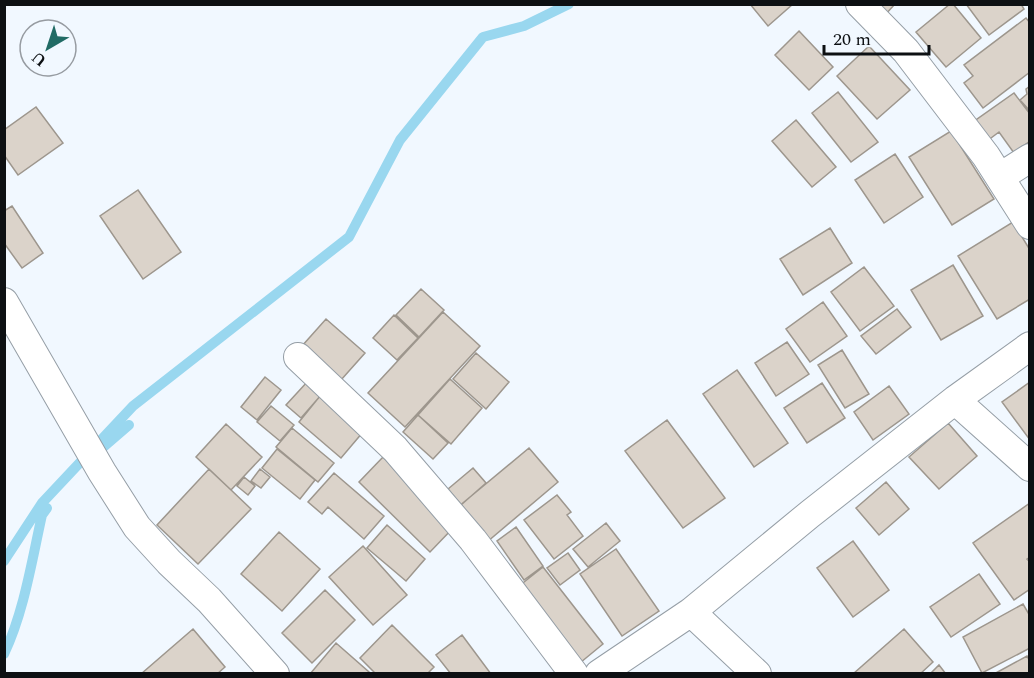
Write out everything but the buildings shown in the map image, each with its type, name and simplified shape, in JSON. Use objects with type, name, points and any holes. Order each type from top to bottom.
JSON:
[{"type":"street","points":[[860,4],[906,51],[980,147],[1029,225]]},
{"type":"street","points":[[1000,177],[1029,158]]},
{"type":"street","points":[[4,302],[102,472],[137,527],[209,600],[274,674]]},
{"type":"street","points":[[599,674],[691,612],[810,514],[955,400],[1029,346]]},
{"type":"street","points":[[298,357],[395,449],[473,540],[574,674]]},
{"type":"street","points":[[955,400],[1029,467]]},
{"type":"street","points":[[691,612],[757,674]]},
{"type":"waterway","points":[[4,561],[42,503],[133,406],[349,237],[400,140],[483,37],[524,26],[569,4]]},
{"type":"waterway","points":[[100,450],[129,425]]},
{"type":"waterway","points":[[4,654],[17,621],[42,515],[47,508]]}]
